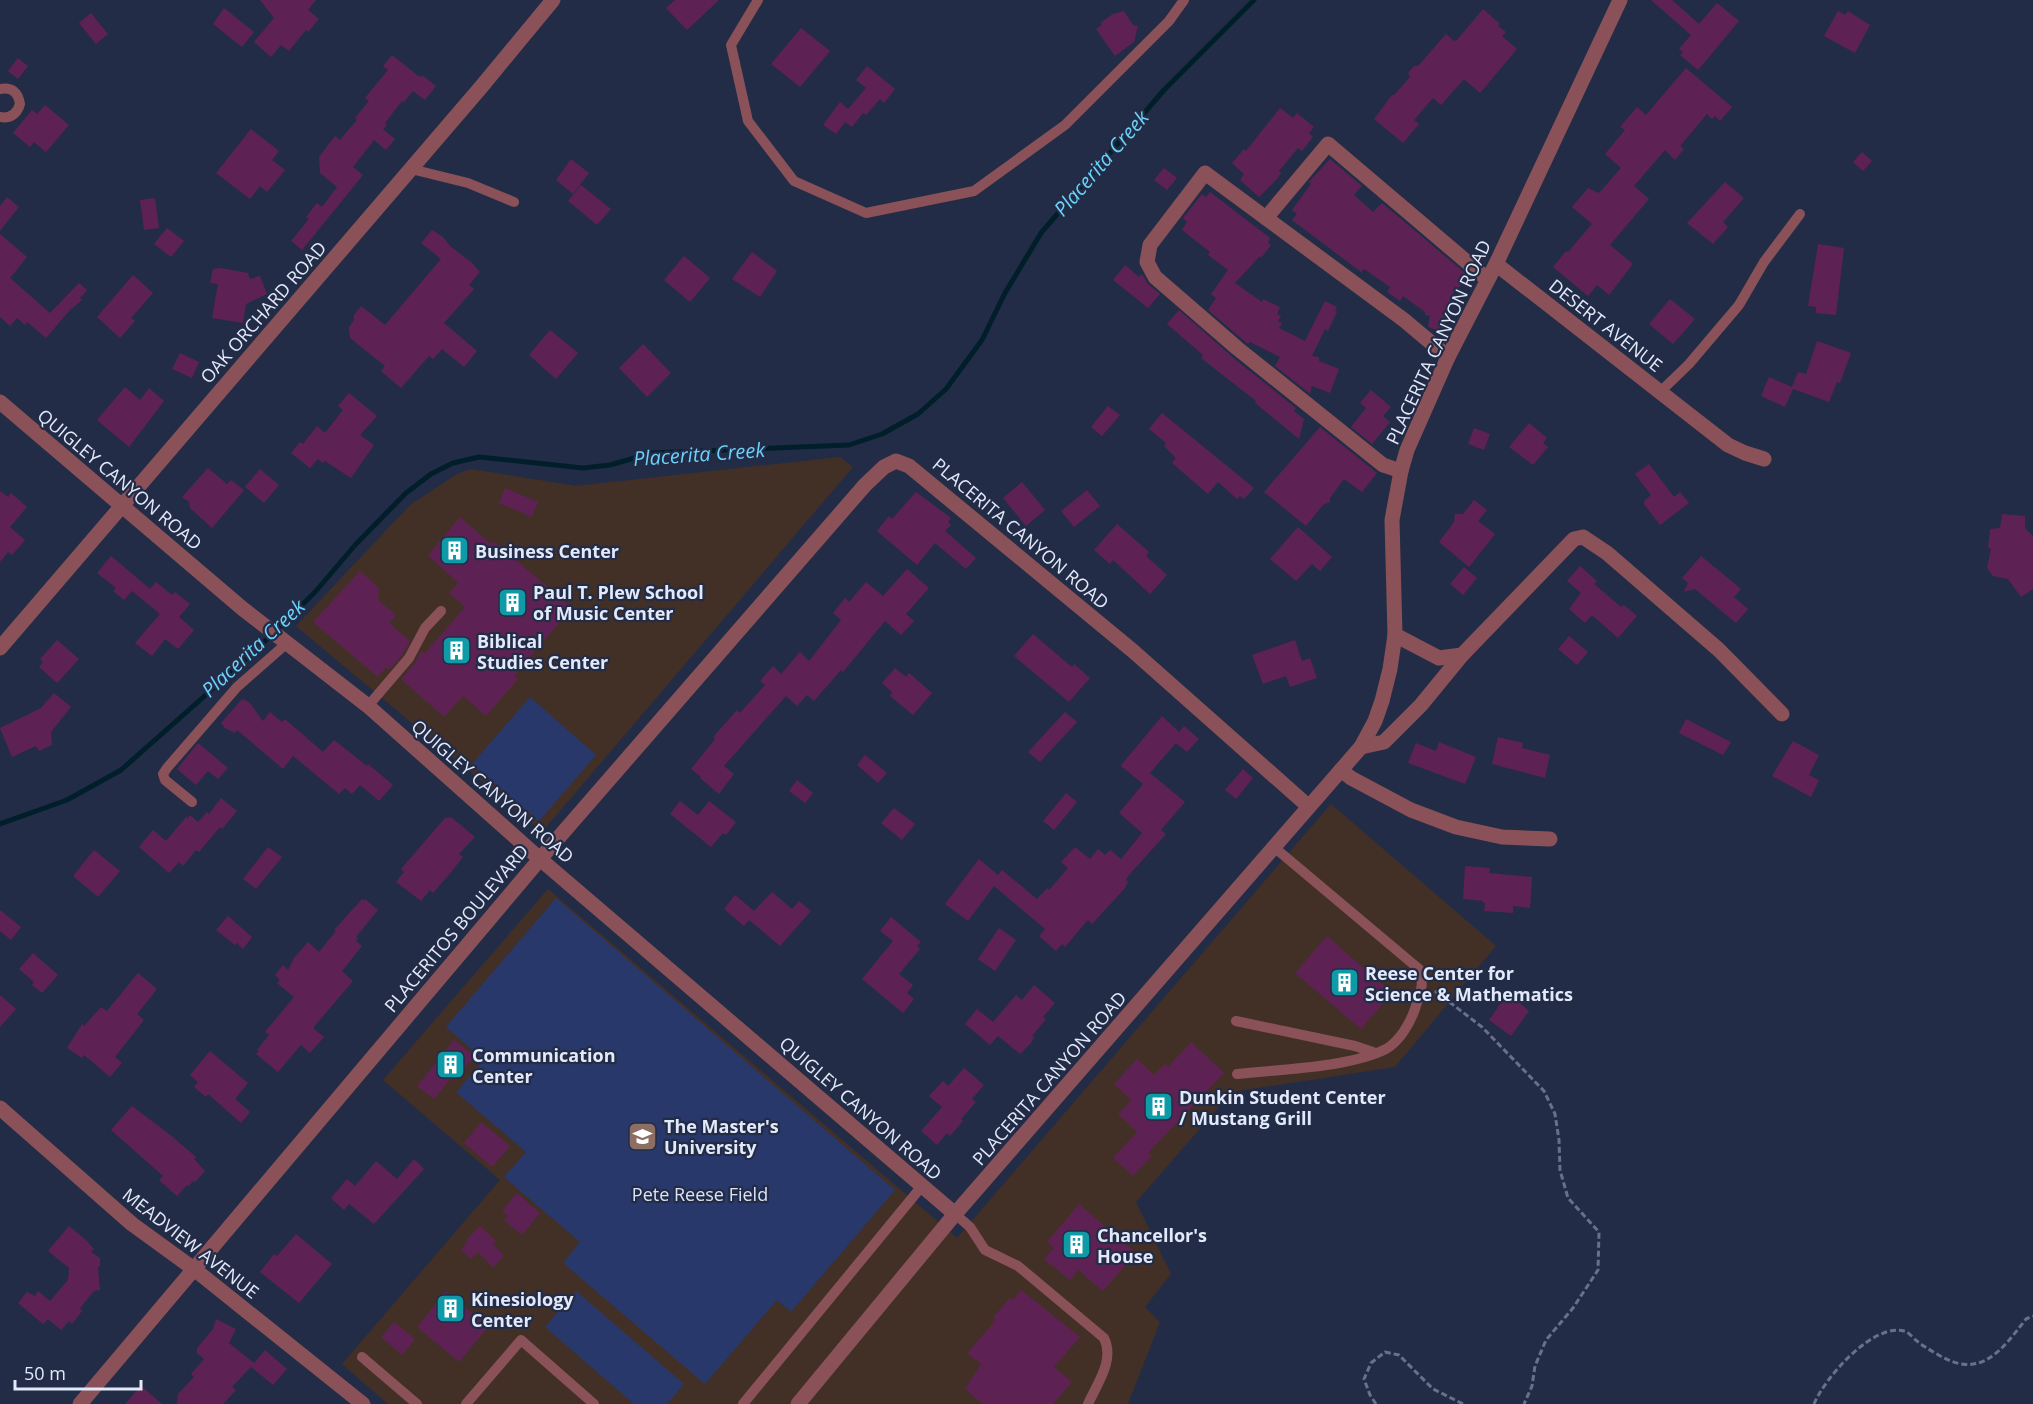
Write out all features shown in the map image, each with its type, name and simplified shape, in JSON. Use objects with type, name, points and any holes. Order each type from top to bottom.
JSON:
[{"type":"street","name":"OAK ORCHARD ROAD","points":[[1,645],[122,507],[553,0]]},
{"type":"street","name":"PLACERITA CANYON ROAD","points":[[798,1404],[955,1214],[1275,848],[1360,747],[1375,721],[1390,669],[1395,635],[1392,520],[1401,471],[1411,441],[1448,357],[1496,264],[1620,0]]},
{"type":"street","points":[[1266,218],[1328,144],[1487,279]]},
{"type":"street","points":[[1401,471],[1383,465],[1360,447],[1237,348],[1150,270],[1147,261],[1150,244],[1205,173],[1404,320],[1448,357]]},
{"type":"street","name":"DESERT AVENUE","points":[[1496,264],[1728,445],[1764,459]]},
{"type":"street","name":"QUIGLEY CANYON ROAD","points":[[0,402],[286,644],[368,706],[540,859],[955,1214]]},
{"type":"street","name":"PLACERITA CANYON ROAD","points":[[896,461],[909,466],[1132,651],[1308,806]]},
{"type":"street","name":"PLACERITOS BOULEVARD","points":[[80,1404],[540,859],[865,485],[884,466],[896,461]]},
{"type":"street","points":[[1360,747],[1384,742],[1421,705],[1462,655],[1574,539],[1583,537],[1607,553],[1719,650],[1782,714]]},
{"type":"street","points":[[1395,635],[1439,658],[1462,655]]},
{"type":"street","points":[[1341,770],[1351,778],[1411,810],[1456,827],[1502,837],[1550,839]]},
{"type":"street","name":"MEADVIEW AVENUE","points":[[0,1108],[132,1224],[194,1269],[363,1404]]},
{"type":"lane","points":[[758,0],[731,45],[748,122],[794,181],[866,213],[974,191],[1065,124],[1169,21],[1184,0]]},
{"type":"lane","points":[[0,89],[6,88],[16,93],[20,104],[15,114],[10,117],[0,117]]},
{"type":"lane","points":[[411,169],[468,183],[514,202]]},
{"type":"lane","points":[[1660,392],[1689,364],[1739,305],[1764,262],[1800,214]]},
{"type":"lane","points":[[368,706],[409,658],[425,628],[441,610]]},
{"type":"lane","points":[[192,802],[165,780],[163,774],[237,687],[286,644]]},
{"type":"lane","points":[[1237,1074],[1352,1061],[1386,1049],[1396,1041],[1412,1019],[1423,982],[1419,969],[1275,848]]},
{"type":"lane","points":[[1236,1021],[1355,1046],[1373,1052]]},
{"type":"lane","points":[[743,1404],[922,1186]]},
{"type":"lane","points":[[955,1214],[970,1227],[985,1250],[1018,1266],[1104,1338],[1108,1347],[1106,1364],[1088,1404]]},
{"type":"lane","points":[[466,1404],[521,1340],[594,1404]]},
{"type":"lane","points":[[362,1357],[417,1404]]},
{"type":"path","points":[[1423,982],[1482,1027],[1544,1091],[1554,1114],[1559,1140],[1560,1170],[1568,1198],[1599,1232],[1598,1270],[1573,1308],[1546,1340],[1535,1366],[1532,1386],[1524,1404]]},
{"type":"path","points":[[1814,1404],[1818,1393],[1837,1368],[1867,1342],[1890,1331],[1907,1332],[1940,1356],[1960,1365],[1976,1365],[1994,1357],[2026,1319],[2033,1316]]},
{"type":"path","points":[[1377,1404],[1370,1395],[1364,1379],[1371,1363],[1385,1352],[1399,1355],[1434,1389],[1463,1404]]},
{"type":"shaded area","points":[[840,457],[853,467],[542,832],[296,626],[410,505],[457,474],[471,469],[576,486]]},
{"type":"shaded area","name":"The Master's University","points":[[1331,804],[1496,946],[1395,1067],[1232,1092],[1136,1202],[1171,1274],[1145,1307],[1160,1322],[1128,1404],[388,1404],[342,1364],[500,1180],[383,1080],[548,889],[957,1238]]},
{"type":"green space","points":[[530,697],[596,755],[539,821],[472,764]]},
{"type":"green space","name":"Pete Reese Field","points":[[556,898],[895,1190],[791,1312],[777,1300],[705,1384],[563,1263],[580,1242],[504,1177],[526,1152],[456,1092],[484,1060],[446,1027]]},
{"type":"green space","points":[[576,1291],[684,1384],[667,1404],[634,1404],[545,1327]]},
{"type":"building","points":[[260,0],[316,0],[308,10],[319,19],[308,32],[306,30],[289,51],[281,45],[271,57],[254,42],[274,18]]},
{"type":"building","points":[[675,0],[719,0],[687,30],[666,8]]},
{"type":"building","points":[[1651,0],[1672,0],[1699,24],[1717,3],[1739,21],[1698,70],[1680,55],[1683,52],[1679,49],[1691,35]]},
{"type":"building","points":[[224,8],[254,32],[242,47],[213,24]]},
{"type":"building","points":[[1483,9],[1500,24],[1498,26],[1506,32],[1502,36],[1517,49],[1480,93],[1464,79],[1441,105],[1433,98],[1414,120],[1419,124],[1403,143],[1374,119],[1392,95],[1410,77],[1408,73],[1414,66],[1418,66],[1446,34],[1454,41],[1457,40]]},
{"type":"building","points":[[1124,11],[1133,25],[1138,26],[1134,42],[1115,56],[1096,29],[1102,25],[1100,23],[1113,14]]},
{"type":"building","points":[[1838,11],[1845,15],[1848,11],[1870,25],[1855,53],[1824,36]]},
{"type":"building","points":[[91,13],[108,34],[96,44],[79,23]]},
{"type":"building","points":[[801,28],[830,51],[800,87],[771,64]]},
{"type":"building","points":[[392,55],[417,75],[421,77],[422,75],[436,86],[425,100],[413,91],[404,102],[402,101],[383,129],[395,139],[386,150],[374,140],[353,167],[363,175],[302,250],[291,241],[309,219],[306,217],[317,203],[322,207],[337,187],[320,173],[319,157],[335,136],[340,140],[357,120],[355,118],[369,101],[365,98],[388,70],[383,66]]},
{"type":"building","points":[[18,58],[28,66],[18,79],[8,71]]},
{"type":"building","points":[[867,66],[895,89],[884,103],[880,99],[866,115],[863,113],[852,127],[845,122],[836,134],[823,125],[840,102],[848,109],[866,88],[856,80]]},
{"type":"building","points":[[1686,68],[1732,107],[1720,121],[1715,116],[1712,119],[1707,114],[1680,146],[1684,149],[1675,160],[1665,150],[1634,186],[1649,199],[1610,245],[1633,264],[1609,295],[1597,285],[1588,296],[1553,267],[1592,224],[1572,207],[1588,188],[1599,193],[1621,168],[1605,154],[1625,130],[1620,127],[1637,107],[1646,115]]},
{"type":"building","points":[[45,105],[69,125],[46,152],[34,142],[30,147],[13,133],[32,110],[37,114]]},
{"type":"building","points":[[1280,108],[1293,118],[1297,113],[1314,127],[1309,133],[1313,137],[1302,151],[1298,148],[1279,171],[1281,173],[1277,179],[1259,197],[1240,180],[1244,174],[1232,163],[1244,149],[1246,151]]},
{"type":"building","points":[[251,129],[279,151],[272,160],[285,170],[267,192],[260,186],[250,199],[216,173]]},
{"type":"building","points":[[1862,152],[1872,161],[1863,171],[1853,162]]},
{"type":"building","points":[[571,159],[589,173],[573,194],[556,180]]},
{"type":"building","points":[[1330,159],[1362,186],[1354,195],[1373,212],[1382,203],[1465,273],[1468,278],[1452,294],[1442,332],[1428,327],[1430,316],[1425,315],[1425,312],[1403,296],[1400,301],[1387,292],[1390,287],[1364,269],[1361,272],[1292,220],[1297,214],[1292,210],[1311,184],[1309,182]]},
{"type":"building","points":[[1164,168],[1177,178],[1167,190],[1154,180]]},
{"type":"building","points":[[1725,182],[1744,198],[1723,222],[1728,227],[1713,244],[1687,223]]},
{"type":"building","points":[[581,185],[611,209],[597,225],[568,201]]},
{"type":"building","points":[[1210,192],[1270,238],[1268,243],[1271,245],[1261,258],[1260,256],[1235,283],[1262,302],[1263,299],[1280,307],[1277,314],[1281,316],[1278,321],[1282,323],[1279,328],[1305,341],[1325,301],[1337,307],[1328,331],[1325,329],[1312,356],[1319,357],[1319,361],[1339,369],[1330,393],[1312,386],[1309,393],[1275,366],[1280,357],[1250,342],[1248,344],[1208,310],[1216,298],[1211,294],[1228,270],[1208,255],[1210,252],[1182,230],[1187,222],[1183,218],[1202,194],[1206,197]]},
{"type":"building","points":[[7,197],[19,207],[0,231],[0,206]]},
{"type":"building","points":[[155,198],[159,228],[144,230],[140,200]]},
{"type":"building","points":[[167,228],[184,241],[171,257],[154,244]]},
{"type":"building","points":[[432,230],[443,237],[480,272],[469,285],[474,289],[444,323],[477,351],[464,367],[442,349],[433,359],[429,356],[401,388],[381,371],[385,366],[350,338],[349,327],[361,306],[385,325],[441,259],[421,243]]},
{"type":"building","points":[[0,234],[27,257],[10,278],[50,313],[79,283],[87,290],[80,298],[82,300],[70,310],[46,338],[27,322],[25,325],[17,318],[10,326],[0,317]]},
{"type":"building","points":[[1818,244],[1844,248],[1836,315],[1816,313],[1816,307],[1808,306]]},
{"type":"building","points":[[752,252],[777,271],[760,297],[732,279]]},
{"type":"building","points":[[684,256],[710,278],[690,302],[664,280]]},
{"type":"building","points":[[1125,265],[1139,277],[1141,274],[1148,284],[1160,294],[1148,308],[1113,280]]},
{"type":"building","points":[[213,269],[248,273],[250,279],[260,276],[267,294],[246,304],[243,323],[212,318],[218,284],[210,283]]},
{"type":"building","points":[[133,275],[153,293],[131,318],[135,321],[120,338],[97,317]]},
{"type":"building","points":[[1670,299],[1695,319],[1673,344],[1649,324]]},
{"type":"building","points":[[1179,310],[1296,408],[1294,411],[1304,419],[1299,439],[1255,403],[1256,401],[1201,358],[1203,355],[1167,324]]},
{"type":"building","points":[[550,330],[578,353],[556,379],[529,355]]},
{"type":"building","points":[[1817,341],[1851,353],[1840,383],[1837,382],[1829,402],[1793,389],[1785,407],[1761,396],[1769,377],[1792,387],[1798,372],[1806,374]]},
{"type":"building","points":[[643,344],[671,373],[647,397],[619,368]]},
{"type":"building","points":[[180,353],[199,362],[192,378],[172,369]]},
{"type":"building","points":[[125,387],[140,400],[149,388],[164,401],[129,447],[97,420]]},
{"type":"building","points":[[1371,390],[1391,407],[1383,416],[1390,422],[1372,444],[1351,427],[1366,408],[1360,403]]},
{"type":"building","points":[[349,393],[377,416],[360,435],[374,445],[351,478],[318,459],[310,468],[291,453],[300,442],[303,444],[317,426],[325,433],[343,410],[338,406]]},
{"type":"building","points":[[1108,406],[1120,415],[1102,436],[1091,427]]},
{"type":"building","points":[[1162,413],[1254,488],[1244,499],[1240,496],[1237,499],[1218,482],[1208,494],[1172,463],[1176,458],[1164,446],[1166,443],[1149,429]]},
{"type":"building","points":[[1529,423],[1547,438],[1543,443],[1548,447],[1533,465],[1509,447]]},
{"type":"building","points":[[1320,427],[1377,473],[1362,492],[1344,479],[1330,498],[1330,502],[1323,505],[1306,526],[1264,492]]},
{"type":"building","points":[[1474,428],[1490,434],[1484,450],[1468,444]]},
{"type":"building","points":[[1649,464],[1674,497],[1680,492],[1689,503],[1660,525],[1644,504],[1644,501],[1651,495],[1635,474]]},
{"type":"building","points":[[208,468],[227,484],[231,480],[244,490],[212,528],[190,508],[189,502],[182,497]]},
{"type":"building","points":[[260,469],[279,485],[264,503],[245,487]]},
{"type":"building","points":[[1022,482],[1045,510],[1026,526],[1003,498]]},
{"type":"building","points":[[505,488],[538,502],[532,517],[499,503]]},
{"type":"building","points":[[1087,490],[1100,506],[1074,527],[1061,511]]},
{"type":"building","points":[[0,491],[8,497],[11,493],[27,507],[10,527],[25,540],[12,555],[8,552],[0,562]]},
{"type":"building","points":[[916,492],[951,518],[948,522],[951,525],[945,531],[976,558],[966,569],[935,543],[917,565],[877,531],[889,516],[892,519]]},
{"type":"building","points":[[1474,500],[1487,510],[1478,521],[1495,534],[1469,567],[1439,542],[1454,522],[1455,514],[1463,514]]},
{"type":"building","points":[[2002,514],[2025,516],[2025,528],[2033,536],[2033,589],[2021,597],[2008,579],[1993,576],[1987,568],[1991,549],[1988,548],[1990,529],[2000,528]]},
{"type":"building","points":[[460,517],[491,544],[494,541],[572,608],[514,676],[518,679],[486,716],[463,696],[444,717],[401,679],[415,663],[421,651],[425,653],[465,607],[449,593],[458,583],[428,555]]},
{"type":"building","points":[[1117,524],[1149,552],[1146,556],[1167,575],[1150,594],[1113,560],[1110,564],[1094,550]]},
{"type":"building","points":[[1298,527],[1332,557],[1320,571],[1312,564],[1296,581],[1270,559]]},
{"type":"building","points":[[111,556],[150,589],[156,582],[172,595],[175,592],[190,604],[179,617],[194,630],[178,649],[165,639],[152,656],[135,643],[160,614],[132,591],[124,600],[113,591],[116,588],[97,573]]},
{"type":"building","points":[[1701,556],[1741,589],[1734,597],[1748,609],[1736,623],[1695,589],[1684,592],[1688,583],[1682,578]]},
{"type":"building","points":[[1580,566],[1597,581],[1594,584],[1621,607],[1624,605],[1637,616],[1618,638],[1592,615],[1585,623],[1569,609],[1581,593],[1567,581]]},
{"type":"building","points":[[1464,567],[1477,578],[1463,595],[1450,584]]},
{"type":"building","points":[[907,569],[929,588],[906,614],[914,621],[901,635],[885,621],[843,672],[841,670],[814,701],[807,695],[797,706],[786,696],[724,766],[734,774],[719,794],[691,769],[715,739],[713,737],[737,710],[740,713],[765,685],[760,681],[773,666],[781,674],[800,652],[809,661],[841,620],[833,613],[845,598],[849,602],[866,582],[883,596]]},
{"type":"building","points":[[360,571],[379,588],[378,600],[396,615],[389,623],[410,641],[403,654],[389,670],[386,667],[378,677],[313,622]]},
{"type":"building","points":[[1033,634],[1072,667],[1074,664],[1090,678],[1069,702],[1014,656]]},
{"type":"building","points":[[1569,636],[1588,652],[1577,665],[1558,649]]},
{"type":"building","points":[[57,640],[79,659],[57,683],[39,667],[43,662],[40,659]]},
{"type":"building","points":[[1295,640],[1302,661],[1310,658],[1317,678],[1290,687],[1286,676],[1263,684],[1252,655]]},
{"type":"building","points":[[895,668],[906,677],[909,673],[932,693],[913,715],[890,696],[892,692],[882,683]]},
{"type":"building","points":[[54,693],[71,707],[51,732],[52,745],[39,751],[36,746],[12,757],[0,728],[41,708]]},
{"type":"building","points":[[242,699],[249,702],[263,721],[270,712],[282,722],[285,719],[323,752],[334,740],[393,785],[379,801],[360,785],[352,794],[345,788],[339,794],[293,756],[283,769],[237,730],[235,733],[221,723]]},
{"type":"building","points":[[1065,712],[1077,722],[1040,762],[1028,752]]},
{"type":"building","points":[[1162,716],[1179,732],[1184,726],[1199,739],[1187,752],[1176,743],[1150,773],[1185,802],[1161,830],[1166,834],[1129,875],[1125,888],[1092,924],[1088,920],[1065,947],[1062,944],[1056,951],[1039,936],[1045,929],[994,886],[968,921],[945,904],[979,859],[998,875],[1002,870],[1037,899],[1047,888],[1049,890],[1068,868],[1061,862],[1075,847],[1090,859],[1098,849],[1105,855],[1110,850],[1121,859],[1142,833],[1119,813],[1143,784],[1121,766]]},
{"type":"building","points":[[1686,719],[1731,742],[1723,755],[1679,733]]},
{"type":"building","points":[[1498,737],[1523,743],[1522,748],[1550,755],[1545,778],[1492,764]]},
{"type":"building","points":[[1793,741],[1819,755],[1809,775],[1819,780],[1811,797],[1772,776]]},
{"type":"building","points":[[1439,742],[1476,757],[1465,784],[1408,763],[1416,743],[1436,751]]},
{"type":"building","points":[[198,743],[228,768],[218,779],[208,771],[196,785],[177,769]]},
{"type":"building","points":[[865,755],[887,773],[878,783],[857,765]]},
{"type":"building","points":[[1243,769],[1253,778],[1236,799],[1225,790]]},
{"type":"building","points":[[797,780],[813,793],[805,803],[789,791]]},
{"type":"building","points":[[1066,793],[1077,802],[1054,830],[1043,821]]},
{"type":"building","points":[[221,798],[237,811],[199,852],[196,850],[183,866],[179,862],[169,873],[139,847],[153,830],[166,841],[186,817],[190,815],[198,822],[207,812],[209,814]]},
{"type":"building","points":[[680,801],[698,815],[709,801],[736,822],[726,835],[723,833],[711,847],[670,814]]},
{"type":"building","points":[[894,808],[915,824],[902,840],[881,823]]},
{"type":"building","points":[[451,817],[475,837],[459,854],[463,857],[452,871],[433,893],[430,890],[421,901],[396,882],[404,872],[401,869],[445,818]]},
{"type":"building","points":[[268,847],[282,857],[256,889],[243,879]]},
{"type":"building","points":[[94,850],[120,871],[98,897],[73,876]]},
{"type":"building","points":[[1465,866],[1490,868],[1489,873],[1532,877],[1530,908],[1513,906],[1513,913],[1484,911],[1483,901],[1463,899]]},
{"type":"building","points":[[772,892],[792,909],[799,901],[811,911],[780,946],[749,920],[744,926],[724,909],[735,895],[754,911]]},
{"type":"building","points":[[362,899],[378,910],[356,937],[358,939],[356,941],[362,946],[342,971],[353,981],[313,1028],[324,1037],[310,1053],[301,1045],[278,1072],[256,1054],[269,1035],[265,1032],[294,997],[277,983],[280,980],[275,975],[283,965],[288,970],[294,958],[308,942],[319,952],[336,931],[334,930]]},
{"type":"building","points":[[0,910],[21,927],[11,940],[0,931]]},
{"type":"building","points":[[228,916],[252,937],[243,949],[216,930]]},
{"type":"building","points":[[891,917],[921,942],[917,946],[920,949],[899,974],[913,985],[907,993],[914,999],[903,1013],[862,979],[893,941],[880,931]]},
{"type":"building","points":[[999,928],[1016,940],[995,971],[978,959]]},
{"type":"building","name":"Reese Center for Science & Mathematics","points":[[1327,936],[1392,993],[1361,1029],[1295,973]]},
{"type":"building","points":[[33,953],[58,975],[42,993],[32,985],[34,982],[19,969]]},
{"type":"building","points":[[138,973],[157,989],[137,1014],[144,1020],[115,1057],[122,1063],[110,1077],[84,1055],[82,1058],[67,1048],[82,1024],[84,1026],[101,1007],[107,1011]]},
{"type":"building","points":[[1034,985],[1055,1003],[1043,1017],[1046,1019],[1032,1036],[1034,1037],[1031,1043],[1020,1054],[998,1036],[990,1045],[965,1024],[977,1009],[993,1022],[1016,995],[1022,1000]]},
{"type":"building","points":[[1508,993],[1529,1011],[1511,1036],[1489,1020]]},
{"type":"building","points":[[0,995],[16,1009],[0,1027]]},
{"type":"building","name":"Communication Center","points":[[454,1040],[475,1056],[460,1074],[454,1079],[452,1077],[434,1099],[417,1086]]},
{"type":"building","name":"Dunkin Student Center / Mustang Grill","points":[[1191,1042],[1224,1073],[1148,1153],[1152,1156],[1133,1176],[1113,1158],[1137,1132],[1118,1114],[1131,1100],[1114,1084],[1137,1059],[1154,1075],[1165,1064],[1168,1067]]},
{"type":"building","points":[[210,1051],[248,1083],[235,1099],[250,1112],[241,1123],[208,1094],[206,1097],[194,1087],[198,1082],[190,1075]]},
{"type":"building","points":[[964,1068],[984,1085],[972,1099],[976,1102],[961,1119],[963,1121],[950,1136],[947,1133],[937,1145],[921,1131],[942,1107],[929,1096],[943,1081],[948,1086]]},
{"type":"building","points":[[132,1106],[196,1157],[194,1159],[205,1171],[177,1196],[159,1180],[163,1176],[111,1130]]},
{"type":"building","points":[[481,1122],[510,1146],[492,1167],[464,1143]]},
{"type":"building","points":[[414,1159],[424,1169],[374,1224],[349,1204],[344,1210],[331,1198],[347,1179],[355,1186],[376,1161],[397,1179]]},
{"type":"building","points":[[517,1193],[540,1213],[522,1235],[504,1220],[508,1215],[502,1211]]},
{"type":"building","name":"Chancellor's House","points":[[1079,1204],[1136,1253],[1103,1291],[1078,1270],[1070,1280],[1044,1259],[1054,1248],[1047,1242]]},
{"type":"building","points":[[69,1226],[86,1240],[94,1249],[91,1252],[100,1258],[98,1268],[100,1290],[94,1291],[80,1308],[82,1311],[72,1324],[69,1321],[61,1330],[48,1319],[43,1324],[18,1303],[27,1292],[35,1296],[38,1291],[50,1301],[68,1280],[69,1268],[48,1251]]},
{"type":"building","points":[[480,1226],[496,1241],[493,1244],[504,1256],[493,1267],[478,1252],[471,1259],[461,1249],[468,1242],[466,1240]]},
{"type":"building","points":[[296,1234],[332,1264],[299,1303],[260,1272],[274,1254],[277,1256]]},
{"type":"building","points":[[1021,1290],[1080,1337],[1054,1367],[1072,1382],[1053,1404],[983,1404],[965,1389],[981,1364],[967,1353],[996,1320],[993,1317],[1010,1298],[1013,1300]]},
{"type":"building","name":"Kinesiology Center","points":[[446,1291],[488,1327],[459,1362],[417,1327]]},
{"type":"building","points":[[216,1319],[236,1329],[229,1343],[254,1363],[265,1350],[287,1369],[273,1385],[251,1367],[232,1387],[236,1390],[223,1404],[177,1404],[178,1394],[194,1377],[191,1374],[204,1359],[197,1353],[197,1348],[213,1329]]},
{"type":"building","points":[[394,1322],[415,1339],[402,1355],[381,1337]]},
{"type":"building","points":[[141,1386],[162,1404],[125,1404]]},
{"type":"waterway","name":"Placerita Creek","points":[[0,824],[67,800],[121,770],[288,619],[406,493],[431,474],[453,463],[479,457],[583,468],[610,465],[652,453],[849,445],[882,434],[918,414],[946,389],[982,340],[1005,293],[1041,233],[1164,90],[1254,0]]},
{"type":"place","name":"Business Center","points":[[454,551]]},
{"type":"place","name":"Paul T. Plew School of Music Center","points":[[512,602]]},
{"type":"place","name":"Biblical Studies Center","points":[[456,651]]},
{"type":"place","name":"Reese Center for Science & Mathematics","points":[[1344,983]]},
{"type":"place","name":"Communication Center","points":[[451,1065]]},
{"type":"place","name":"Dunkin Student Center / Mustang Grill","points":[[1158,1107]]},
{"type":"place","name":"The Master's University","points":[[643,1136]]},
{"type":"place","name":"Chancellor's House","points":[[1076,1245]]},
{"type":"place","name":"Kinesiology Center","points":[[450,1309]]}]
